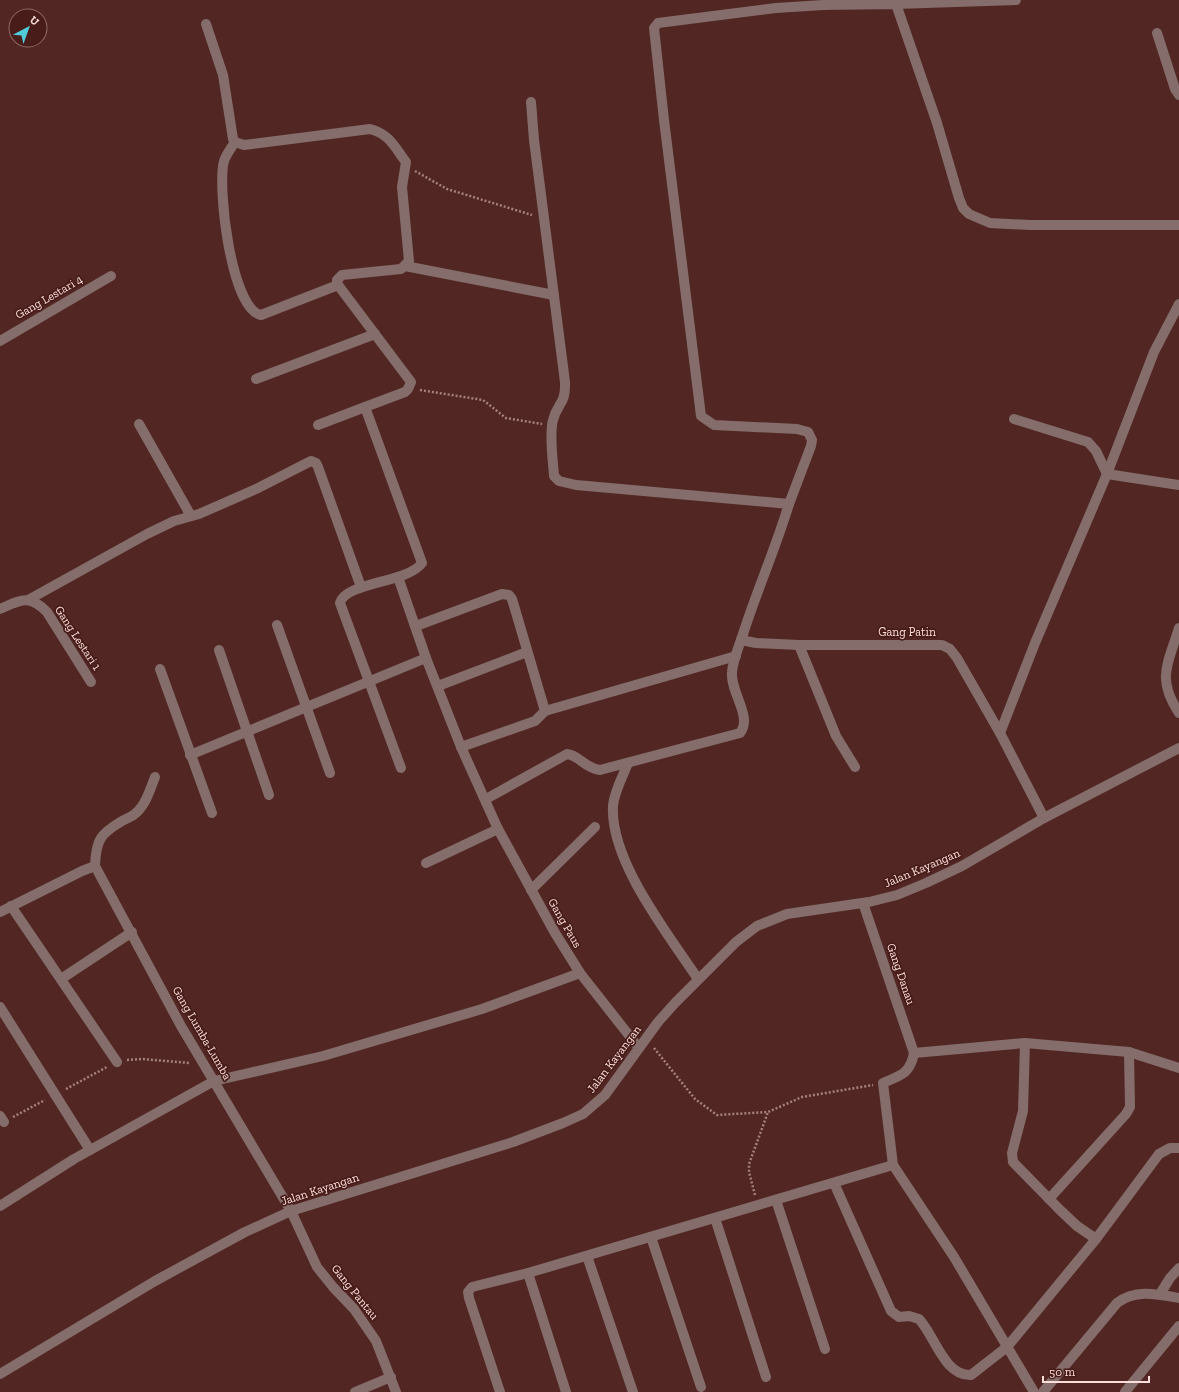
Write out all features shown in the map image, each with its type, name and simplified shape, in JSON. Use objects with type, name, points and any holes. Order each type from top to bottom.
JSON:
[{"type":"street","points":[[486,799],[567,754],[575,756],[582,764],[592,769],[600,770],[740,733],[744,727],[744,716],[732,683],[732,671],[741,640],[811,446],[812,440],[808,432],[797,429],[714,425],[701,416],[654,28],[661,21],[776,8],[823,5],[1016,0]]},
{"type":"street","points":[[896,4],[937,123],[959,198],[963,208],[969,214],[990,223],[1030,225],[1179,225]]},
{"type":"street","points":[[206,24],[223,75],[232,139],[235,142],[244,146],[370,129],[380,131],[387,136],[406,162],[402,187],[409,261],[401,269],[342,275],[337,280],[338,285],[411,382],[408,389],[318,425]]},
{"type":"street","points":[[1157,33],[1175,89],[1179,95]]},
{"type":"street","points":[[531,102],[531,119],[566,394],[555,412],[552,426],[554,476],[560,481],[576,485],[789,504]]},
{"type":"street","points":[[235,142],[224,161],[224,218],[231,260],[250,307],[254,312],[261,314],[338,285]]},
{"type":"street","points":[[405,266],[554,295]]},
{"type":"street","name":"Gang Lestari 4","points":[[0,341],[111,276]]},
{"type":"street","points":[[1000,733],[1035,643],[1107,474],[1154,352],[1179,304]]},
{"type":"street","points":[[256,379],[375,334]]},
{"type":"street","points":[[365,407],[422,560],[418,568],[398,577],[362,587],[343,596],[340,603],[401,768]]},
{"type":"street","points":[[1014,419],[1088,442],[1096,451],[1107,474]]},
{"type":"street","points":[[139,424],[191,516]]},
{"type":"street","points":[[0,609],[22,600],[28,600],[147,534],[174,521],[191,516],[256,489],[311,461],[314,461],[318,467],[362,587]]},
{"type":"street","points":[[1107,474],[1179,485]]},
{"type":"street","name":"Gang Paus","points":[[398,577],[426,658],[461,747],[486,799],[498,829],[554,933],[580,973],[639,1048]]},
{"type":"street","points":[[416,626],[506,594],[512,598],[545,711]]},
{"type":"street","name":"Gang Lestari 1","points":[[28,600],[35,601],[47,612],[91,682]]},
{"type":"street","points":[[277,625],[308,707],[330,773]]},
{"type":"street","points":[[1179,628],[1165,675],[1166,686],[1179,713]]},
{"type":"street","name":"Gang Patin","points":[[741,640],[756,644],[942,645],[950,649],[957,658],[1000,733],[1044,818]]},
{"type":"street","points":[[799,645],[836,736],[855,767]]},
{"type":"street","points":[[219,650],[269,795]]},
{"type":"street","points":[[438,686],[528,652]]},
{"type":"street","points":[[461,747],[535,721],[545,711],[736,656]]},
{"type":"street","points":[[190,755],[426,658]]},
{"type":"street","points":[[160,669],[212,813]]},
{"type":"street","name":"Jalan Kayangan","points":[[0,1374],[155,1281],[245,1232],[291,1210],[513,1142],[563,1124],[583,1114],[600,1100],[621,1076],[646,1038],[675,1003],[736,942],[767,921],[787,914],[806,910],[863,902],[896,895],[962,866],[1044,818],[1179,748]]},
{"type":"street","points":[[628,763],[613,804],[615,832],[632,875],[698,979]]},
{"type":"street","points":[[0,912],[95,866],[96,850],[99,839],[110,828],[135,815],[146,800],[155,778]]},
{"type":"street","points":[[531,890],[596,827]]},
{"type":"street","points":[[426,863],[498,829]]},
{"type":"street","name":"Gang Lumba-Lumba","points":[[95,866],[132,932],[181,1026],[291,1210]]},
{"type":"street","name":"Gang Danau","points":[[863,902],[914,1053]]},
{"type":"street","points":[[11,906],[117,1062]]},
{"type":"street","points":[[61,979],[132,932]]},
{"type":"street","points":[[0,1206],[90,1150],[214,1081],[323,1056],[475,1012],[580,973]]},
{"type":"street","points":[[0,1007],[90,1150]]},
{"type":"street","points":[[1025,1043],[1023,1111],[1011,1158],[1016,1166],[1077,1226],[1096,1239]]},
{"type":"street","points":[[1034,1392],[954,1257],[893,1165],[883,1083],[900,1076],[910,1068],[914,1053],[1025,1043],[1129,1052],[1179,1068]]},
{"type":"street","points":[[1049,1199],[1126,1114],[1130,1107],[1129,1052]]},
{"type":"street","points":[[834,1182],[891,1311],[899,1317],[909,1316],[918,1319],[953,1369],[966,1375],[971,1375],[1007,1347],[1096,1239],[1159,1154],[1170,1148],[1179,1148]]},
{"type":"street","points":[[500,1392],[468,1292],[472,1287],[587,1256],[893,1165]]},
{"type":"street","points":[[776,1200],[825,1349]]},
{"type":"street","name":"Gang Pantau","points":[[291,1210],[317,1267],[366,1325],[376,1341],[396,1392]]},
{"type":"street","points":[[715,1218],[766,1377]]},
{"type":"street","points":[[651,1237],[700,1387]]},
{"type":"street","points":[[587,1256],[633,1392]]},
{"type":"street","points":[[1160,1294],[1179,1268]]},
{"type":"street","points":[[528,1273],[566,1392]]},
{"type":"street","points":[[1043,1392],[1117,1303],[1135,1294],[1160,1294],[1179,1298]]},
{"type":"street","points":[[1125,1392],[1179,1326]]},
{"type":"street","points":[[355,1392],[391,1377]]},
{"type":"path","points":[[406,162],[430,181],[447,189],[543,218]]},
{"type":"path","points":[[408,389],[483,400],[506,418],[552,426]]},
{"type":"path","points":[[646,1038],[695,1099],[717,1115],[768,1112],[802,1097],[883,1083]]},
{"type":"path","points":[[2,1119],[56,1094]]},
{"type":"path","points":[[758,1205],[751,1186],[749,1164],[768,1112]]}]
